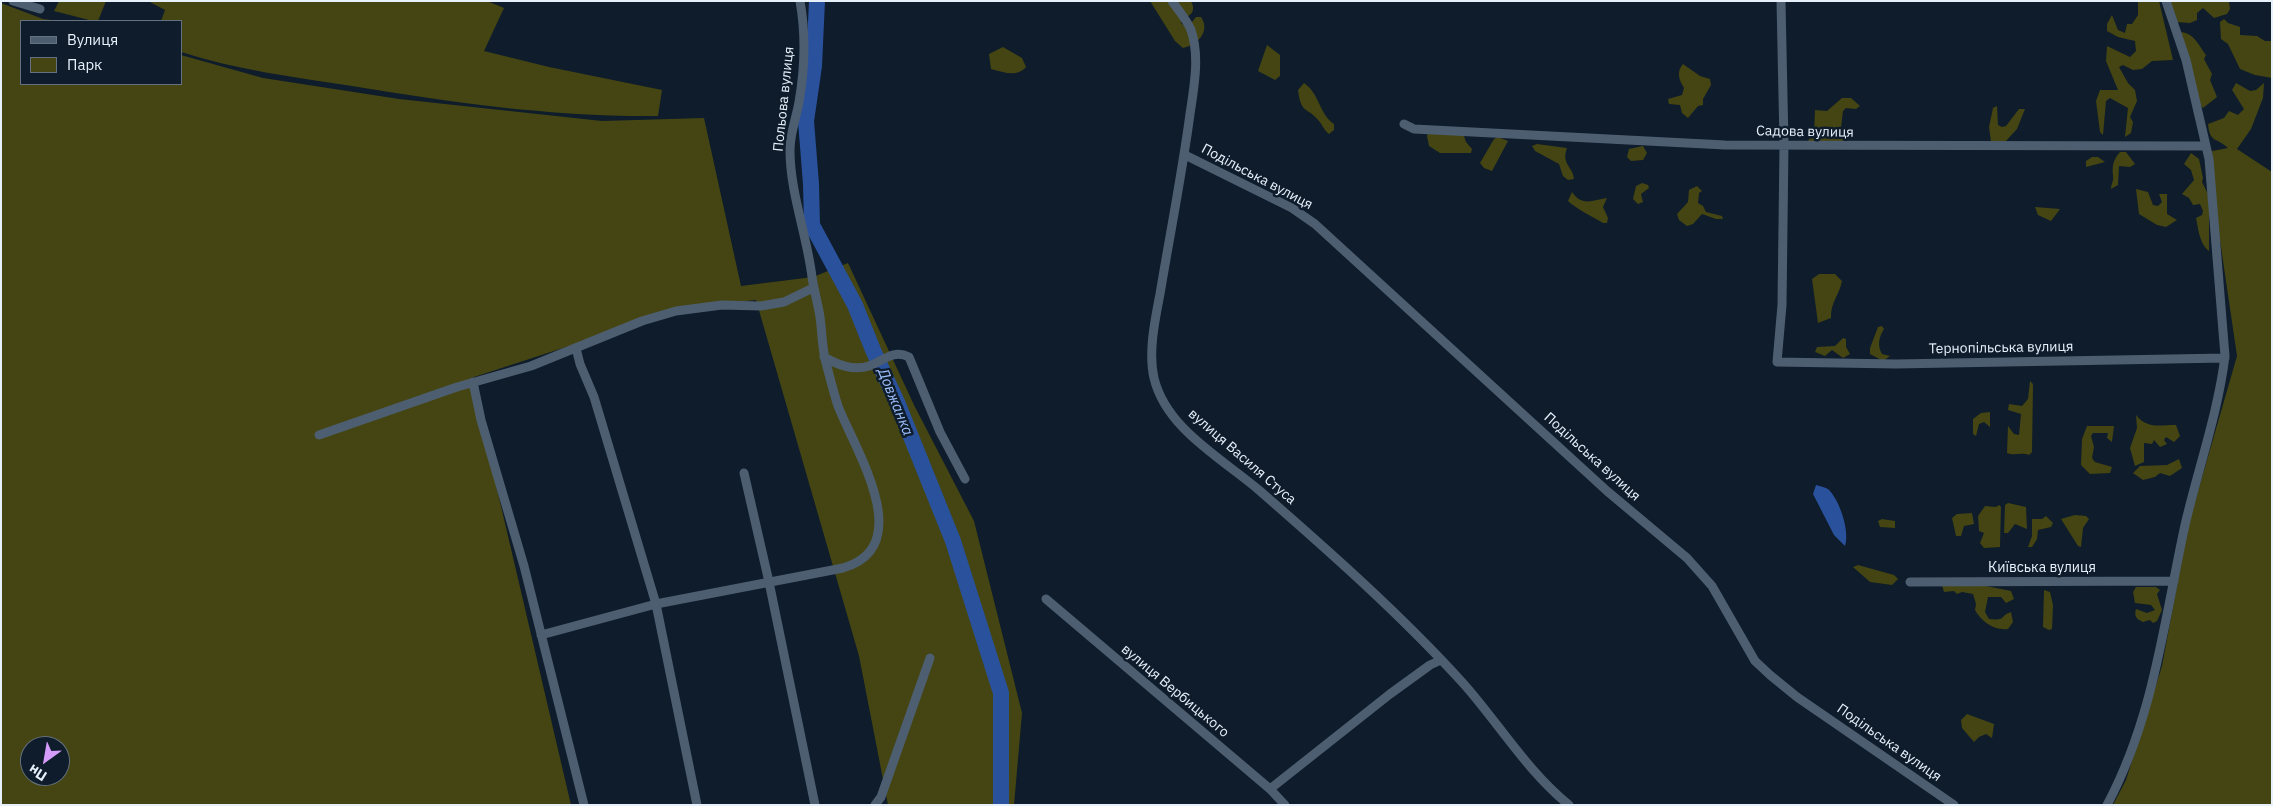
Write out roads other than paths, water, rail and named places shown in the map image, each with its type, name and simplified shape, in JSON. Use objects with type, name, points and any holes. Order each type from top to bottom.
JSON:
[{"type":"street","points":[[13,1],[40,9]]},
{"type":"street","name":"Польова вулиця","points":[[542,635],[656,604],[859,564],[872,550],[878,530],[879,509],[872,483],[838,406],[824,356],[819,316],[792,177],[790,150],[793,121],[799,105],[804,72],[804,25],[800,1]]},
{"type":"street","name":"вулиця Василя Стуса","points":[[1172,1],[1191,29],[1195,49],[1194,87],[1185,155],[1153,345],[1154,377],[1165,406],[1184,428],[1310,534],[1441,660],[1480,701],[1526,763],[1568,805]]},
{"type":"street","points":[[1781,1],[1784,144]]},
{"type":"street","points":[[2107,805],[2126,767],[2142,722],[2162,646],[2185,526],[2222,381],[2225,358],[2225,336],[2206,146],[2186,60],[2166,1]]},
{"type":"street","name":"Садова вулиця","points":[[1404,124],[1414,130],[1725,145],[2125,148],[2206,146]]},
{"type":"street","name":"Тернопільська вулиця","points":[[1784,144],[1782,305],[1777,362],[1896,364],[2225,358]]},
{"type":"street","name":"Подільська вулиця","points":[[1185,155],[1292,208],[1315,224],[1607,491],[1687,558],[1712,586],[1755,661],[1770,675],[1797,696],[1954,805]]},
{"type":"street","points":[[319,434],[473,382],[531,366],[624,328],[676,311],[722,305],[761,306],[784,302],[813,288]]},
{"type":"street","points":[[576,348],[580,364],[594,397],[656,604],[697,805]]},
{"type":"street","points":[[824,356],[836,364],[852,367],[871,365],[895,354],[909,357],[940,432],[964,479]]},
{"type":"street","points":[[473,382],[481,420],[542,635],[584,805]]},
{"type":"street","points":[[744,473],[769,582],[815,805]]},
{"type":"street","name":"Київська вулиця","points":[[1910,582],[2174,581]]},
{"type":"street","name":"вулиця Вербицького","points":[[1046,599],[1270,789],[1285,805]]},
{"type":"street","points":[[875,805],[881,797],[930,658]]},
{"type":"street","points":[[1270,789],[1390,694],[1430,665],[1441,660]]},
{"type":"water","points":[[1816,485],[1828,489],[1840,508],[1845,525],[1845,546],[1834,535],[1813,494]]},
{"type":"waterway","name":"Довжанка","points":[[817,1],[814,66],[806,121],[812,225],[855,305],[897,402],[953,541],[1001,693],[1001,805]]}]
